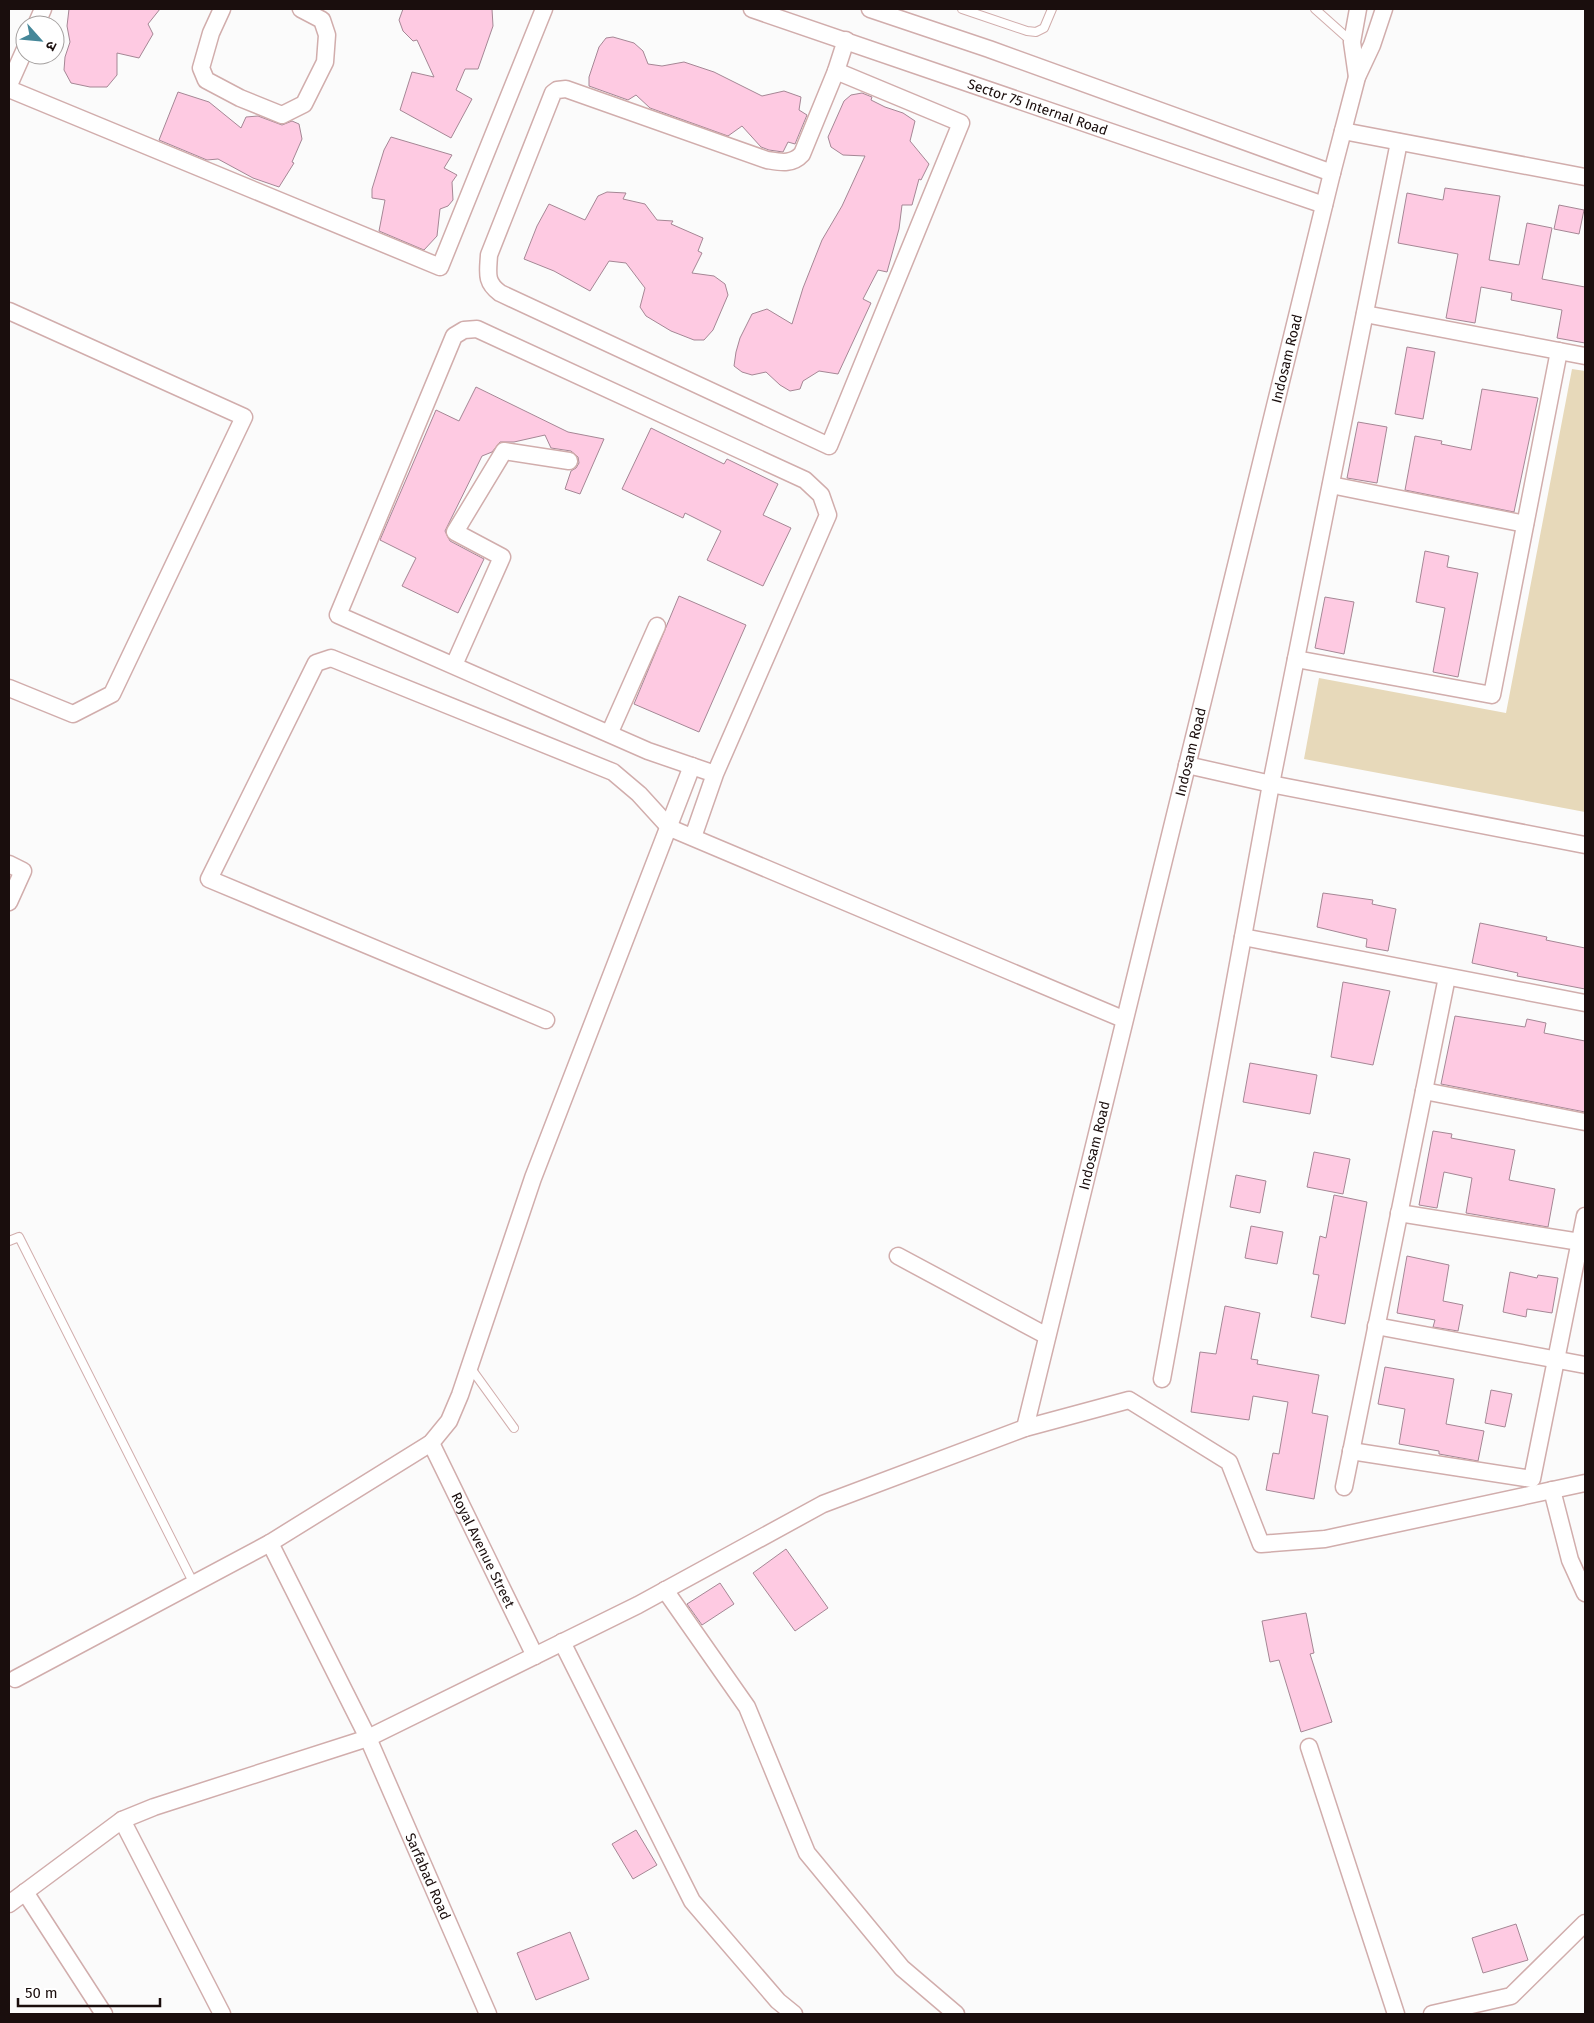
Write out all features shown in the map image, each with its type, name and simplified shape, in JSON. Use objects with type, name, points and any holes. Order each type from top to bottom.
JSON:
[{"type":"street","points":[[222,9],[211,32],[201,68],[206,80],[240,98],[282,115],[304,104],[326,62],[327,35],[322,20],[301,9]]},
{"type":"street","points":[[18,65],[9,87],[440,267],[544,9]]},
{"type":"street","name":"Sector 75 Internal Road","points":[[752,9],[1324,206]]},
{"type":"street","points":[[870,9],[998,52],[1332,173]]},
{"type":"street","name":"Indosam Road","points":[[1357,77],[1352,42],[1358,9]]},
{"type":"street","name":"Indosam Road","points":[[1025,1428],[1123,1019],[1332,173],[1357,77],[1372,45],[1384,9]]},
{"type":"street","points":[[836,71],[961,123],[829,446],[500,293],[491,286],[488,278],[489,255],[553,93],[557,90],[566,90],[767,160],[785,162],[797,159],[802,154],[836,71],[846,40]]},
{"type":"street","points":[[1343,131],[1585,177]]},
{"type":"street","points":[[1162,1379],[1271,784],[1399,142]]},
{"type":"street","points":[[9,311],[244,418],[112,694],[73,714],[9,688]]},
{"type":"street","points":[[1365,314],[1585,356]]},
{"type":"street","points":[[693,837],[715,774],[828,515],[821,495],[805,480],[477,329],[464,330],[454,336],[338,615],[610,732],[648,751],[715,774]]},
{"type":"street","points":[[1296,659],[1492,695],[1559,351]]},
{"type":"street","points":[[454,665],[502,557],[455,532],[504,451],[569,461]]},
{"type":"street","points":[[1331,485],[1525,524]]},
{"type":"street","points":[[610,732],[657,626]]},
{"type":"street","points":[[546,1020],[209,879],[316,663],[331,658],[613,772],[639,794],[670,828],[1123,1019]]},
{"type":"street","points":[[1187,765],[1271,784],[1585,844]]},
{"type":"street","points":[[15,1679],[270,1543],[431,1443],[449,1422],[470,1367],[534,1178],[670,828],[692,766]]},
{"type":"street","points":[[9,864],[23,871],[9,902]]},
{"type":"street","points":[[1243,937],[1585,1003]]},
{"type":"street","points":[[1344,1487],[1447,977]]},
{"type":"street","points":[[1424,1091],[1585,1122]]},
{"type":"street","points":[[1399,1213],[1580,1242]]},
{"type":"street","points":[[1351,1451],[1532,1479],[1585,1216]]},
{"type":"street","points":[[898,1256],[1047,1336]]},
{"type":"street","points":[[1376,1326],[1585,1365]]},
{"type":"street","points":[[9,1904],[122,1820],[154,1807],[368,1738],[665,1590],[823,1504],[1025,1428],[1129,1400],[1230,1462],[1261,1544],[1324,1539],[1585,1483]]},
{"type":"street","name":"Royal Avenue Street","points":[[431,1443],[535,1656]]},
{"type":"street","points":[[1552,1490],[1570,1560],[1585,1593]]},
{"type":"street","name":"Sarfabad Road","points":[[270,1543],[368,1738],[488,2014]]},
{"type":"street","points":[[665,1590],[747,1707],[807,1853],[902,1968],[956,2014]]},
{"type":"street","points":[[562,1642],[692,1901],[778,2001],[794,2014]]},
{"type":"street","points":[[1309,1747],[1396,2014]]},
{"type":"street","points":[[122,1820],[222,2014]]},
{"type":"street","points":[[25,1892],[104,2014]]},
{"type":"street","points":[[1432,2014],[1511,1996],[1585,1923]]},
{"type":"lane","points":[[962,9],[1027,31],[1036,32],[1044,28],[1052,9]]},
{"type":"lane","points":[[1315,9],[1352,42]]},
{"type":"lane","points":[[9,1241],[19,1237],[194,1584]]},
{"type":"lane","points":[[470,1367],[514,1428]]},
{"type":"shaded area","points":[[1572,369],[1585,371],[1585,812],[1304,759],[1319,678],[1506,713]]},
{"type":"building","points":[[69,9],[160,9],[148,24],[153,34],[139,58],[117,53],[117,75],[107,87],[90,87],[71,83],[64,70],[65,57],[70,42],[67,26]]},
{"type":"building","points":[[403,9],[492,9],[493,26],[478,69],[465,69],[456,90],[472,99],[451,138],[400,110],[412,72],[434,77],[417,40],[413,41],[403,31],[399,20]]},
{"type":"building","points":[[613,37],[634,43],[643,51],[648,64],[662,66],[684,62],[714,72],[762,96],[784,91],[801,97],[799,110],[807,115],[795,144],[788,142],[783,152],[769,150],[761,147],[742,126],[728,136],[650,108],[636,95],[628,100],[589,86],[589,77],[599,47],[606,38]]},
{"type":"building","points":[[178,92],[209,102],[241,128],[246,117],[258,116],[282,125],[292,121],[299,124],[302,139],[292,162],[294,163],[279,187],[253,178],[218,159],[207,160],[159,140]]},
{"type":"building","points":[[862,93],[872,97],[871,100],[903,113],[915,121],[910,141],[929,164],[921,180],[919,179],[912,205],[902,205],[899,229],[887,272],[878,270],[863,299],[871,303],[838,374],[819,371],[803,381],[800,389],[790,391],[780,385],[766,372],[752,375],[742,372],[734,366],[736,352],[740,338],[752,314],[767,309],[792,324],[803,288],[822,240],[842,206],[865,156],[843,155],[831,147],[828,137],[844,101],[851,95]]},
{"type":"building","points":[[391,137],[452,155],[444,168],[457,175],[452,182],[453,200],[448,206],[440,209],[437,236],[424,250],[379,231],[385,200],[372,198],[372,189],[384,150]]},
{"type":"building","points":[[1445,188],[1500,196],[1489,260],[1519,265],[1527,223],[1552,228],[1542,279],[1585,287],[1585,343],[1557,338],[1562,310],[1511,300],[1512,293],[1481,287],[1475,323],[1446,318],[1458,254],[1398,243],[1407,193],[1443,200]]},
{"type":"building","points":[[607,192],[626,193],[623,199],[645,204],[657,220],[673,221],[671,224],[703,238],[698,251],[702,253],[692,273],[714,276],[725,284],[728,295],[713,330],[704,340],[694,340],[671,331],[646,316],[640,307],[645,288],[626,263],[609,261],[590,291],[554,271],[524,259],[537,226],[549,204],[585,220],[598,196]]},
{"type":"building","points":[[1559,205],[1584,210],[1579,234],[1554,229]]},
{"type":"building","points":[[1407,347],[1435,352],[1423,419],[1395,414]]},
{"type":"building","points":[[476,387],[568,432],[604,439],[580,494],[565,489],[571,471],[579,463],[578,457],[571,451],[551,448],[545,435],[514,442],[500,442],[492,452],[482,456],[445,531],[450,541],[484,559],[458,613],[402,586],[416,558],[380,540],[436,410],[459,421]]},
{"type":"building","points":[[1482,389],[1538,398],[1514,512],[1405,490],[1415,436],[1442,441],[1441,444],[1471,450]]},
{"type":"building","points":[[1358,422],[1387,427],[1377,483],[1347,478]]},
{"type":"building","points":[[651,428],[724,464],[727,459],[778,484],[763,515],[791,528],[763,586],[707,560],[721,531],[685,513],[683,518],[622,489]]},
{"type":"building","points":[[1425,551],[1449,556],[1447,567],[1478,573],[1458,677],[1433,672],[1445,608],[1416,602]]},
{"type":"building","points":[[679,596],[746,625],[699,732],[634,704]]},
{"type":"building","points":[[1325,597],[1354,602],[1344,654],[1315,648]]},
{"type":"building","points":[[1323,893],[1373,900],[1372,904],[1396,909],[1388,951],[1366,947],[1367,939],[1317,927]]},
{"type":"building","points":[[1480,923],[1547,937],[1546,940],[1585,948],[1585,989],[1517,976],[1518,973],[1472,963]]},
{"type":"building","points":[[1343,982],[1390,991],[1373,1065],[1331,1057]]},
{"type":"building","points":[[1455,1016],[1525,1027],[1527,1019],[1546,1023],[1544,1033],[1585,1041],[1585,1112],[1441,1084]]},
{"type":"building","points":[[1250,1063],[1317,1075],[1310,1114],[1243,1102]]},
{"type":"building","points":[[1433,1131],[1452,1134],[1451,1138],[1515,1150],[1509,1180],[1555,1189],[1548,1227],[1466,1213],[1472,1178],[1444,1172],[1437,1208],[1419,1205]]},
{"type":"building","points":[[1314,1152],[1350,1159],[1343,1194],[1307,1187]]},
{"type":"building","points":[[1236,1175],[1266,1181],[1260,1213],[1230,1207]]},
{"type":"building","points":[[1334,1195],[1367,1202],[1345,1324],[1311,1317],[1319,1275],[1313,1274],[1320,1236],[1326,1238]]},
{"type":"building","points":[[1251,1226],[1283,1232],[1277,1264],[1245,1258]]},
{"type":"building","points":[[1407,1256],[1449,1265],[1443,1301],[1463,1305],[1458,1331],[1433,1327],[1435,1320],[1397,1313]]},
{"type":"building","points":[[1510,1272],[1537,1278],[1538,1275],[1558,1278],[1552,1313],[1527,1309],[1526,1317],[1503,1312]]},
{"type":"building","points":[[1225,1306],[1260,1313],[1251,1359],[1258,1360],[1257,1364],[1319,1375],[1312,1413],[1328,1416],[1314,1499],[1266,1490],[1273,1453],[1279,1454],[1288,1402],[1253,1396],[1249,1420],[1191,1412],[1200,1352],[1216,1354]]},
{"type":"building","points":[[1385,1367],[1454,1379],[1446,1424],[1484,1431],[1478,1461],[1439,1454],[1439,1451],[1399,1444],[1405,1409],[1378,1404]]},
{"type":"building","points":[[1491,1390],[1512,1394],[1505,1427],[1485,1423]]},
{"type":"building","points":[[786,1549],[828,1608],[795,1631],[753,1573]]},
{"type":"building","points":[[720,1583],[734,1604],[702,1625],[687,1604]]},
{"type":"building","points":[[1306,1613],[1314,1653],[1310,1654],[1332,1722],[1301,1732],[1279,1660],[1270,1662],[1262,1621]]},
{"type":"building","points":[[636,1830],[657,1865],[633,1879],[612,1844]]},
{"type":"building","points":[[1516,1924],[1528,1960],[1483,1973],[1472,1938]]},
{"type":"building","points":[[570,1932],[589,1979],[536,2000],[517,1953]]}]
